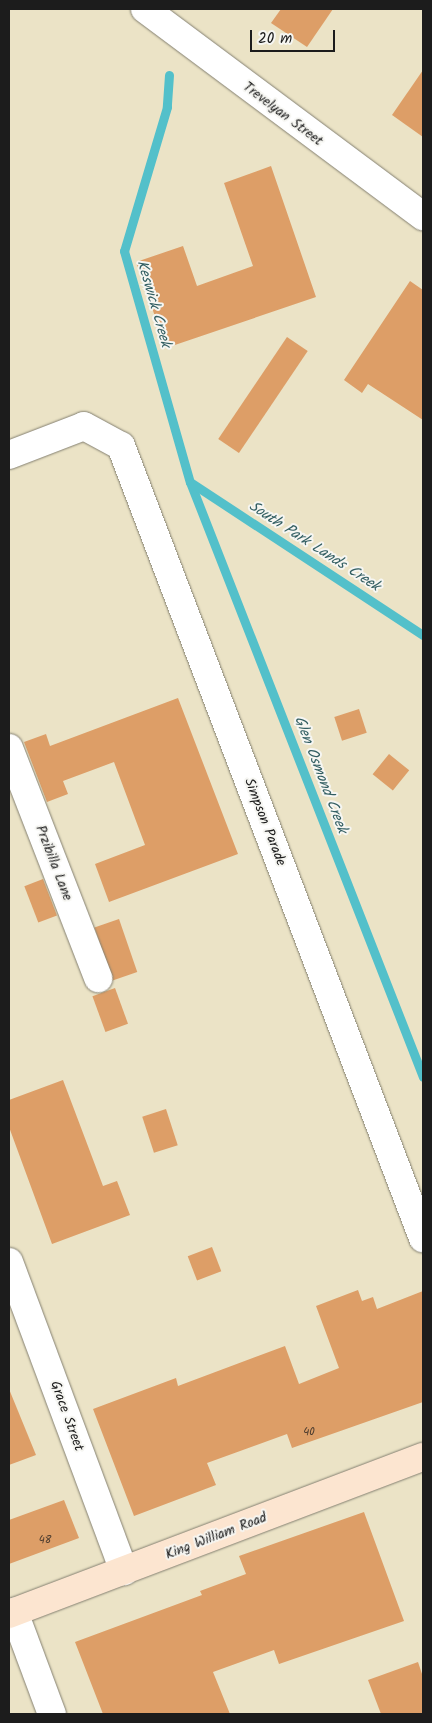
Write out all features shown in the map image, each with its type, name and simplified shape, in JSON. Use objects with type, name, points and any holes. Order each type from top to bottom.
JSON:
[{"type":"main road","name":"King William Road","points":[[11,1613],[423,1457]]},
{"type":"street","name":"Trevelyan Street","points":[[151,13],[423,216]]},
{"type":"street","name":"Simpson Parade","points":[[9,455],[84,426],[121,446],[423,1238]]},
{"type":"street","name":"Przibilla Lane","points":[[9,748],[98,978]]},
{"type":"street","name":"Grace Street","points":[[9,1262],[124,1571]]},
{"type":"street","points":[[11,1613],[52,1714]]},
{"type":"building","points":[[281,9],[333,9],[307,47],[271,23]]},
{"type":"building","points":[[423,70],[423,137],[392,115]]},
{"type":"building","points":[[271,166],[316,297],[166,348],[136,262],[183,246],[197,286],[253,266],[224,183]]},
{"type":"building","points":[[410,281],[423,290],[423,420],[368,384],[362,393],[344,380]]},
{"type":"building","points":[[287,337],[308,351],[239,453],[218,439]]},
{"type":"building","points":[[178,698],[238,854],[109,902],[95,864],[145,845],[114,762],[63,781],[68,794],[47,802],[24,742],[46,734],[50,746]]},
{"type":"building","points":[[359,709],[367,733],[342,741],[334,717]]},
{"type":"building","points":[[389,754],[409,770],[393,791],[373,774]]},
{"type":"building","points":[[43,879],[57,915],[38,923],[24,886]]},
{"type":"building","points":[[119,919],[137,972],[113,980],[94,927]]},
{"type":"building","points":[[115,988],[128,1024],[105,1032],[92,996]]},
{"type":"building","points":[[63,1080],[103,1186],[117,1181],[130,1215],[52,1244],[9,1127],[9,1100]]},
{"type":"building","points":[[166,1109],[178,1145],[154,1153],[142,1117]]},
{"type":"building","points":[[212,1247],[221,1271],[197,1281],[188,1256]]},
{"type":"building","points":[[358,1290],[362,1301],[373,1297],[377,1309],[423,1291],[423,1402],[292,1448],[287,1434],[207,1463],[216,1485],[134,1516],[93,1409],[176,1378],[178,1386],[285,1346],[299,1384],[339,1368],[316,1306]]},
{"type":"building","points":[[9,1389],[36,1455],[9,1465]]},
{"type":"building","points":[[64,1500],[79,1538],[9,1564],[9,1520]]},
{"type":"building","points":[[364,1512],[404,1621],[279,1664],[274,1650],[213,1672],[230,1714],[103,1714],[75,1642],[202,1595],[200,1591],[246,1574],[239,1556]]},
{"type":"building","points":[[418,1662],[423,1677],[423,1714],[381,1714],[368,1680]]},
{"type":"waterway","name":"Glen Osmond Creek","points":[[169,75],[167,107],[124,251],[190,482],[423,1077]]},
{"type":"waterway","name":"South Park Lands Creek","points":[[190,482],[423,635]]},
{"type":"water label","name":"Keswick Creek","points":[[153,304]]}]
